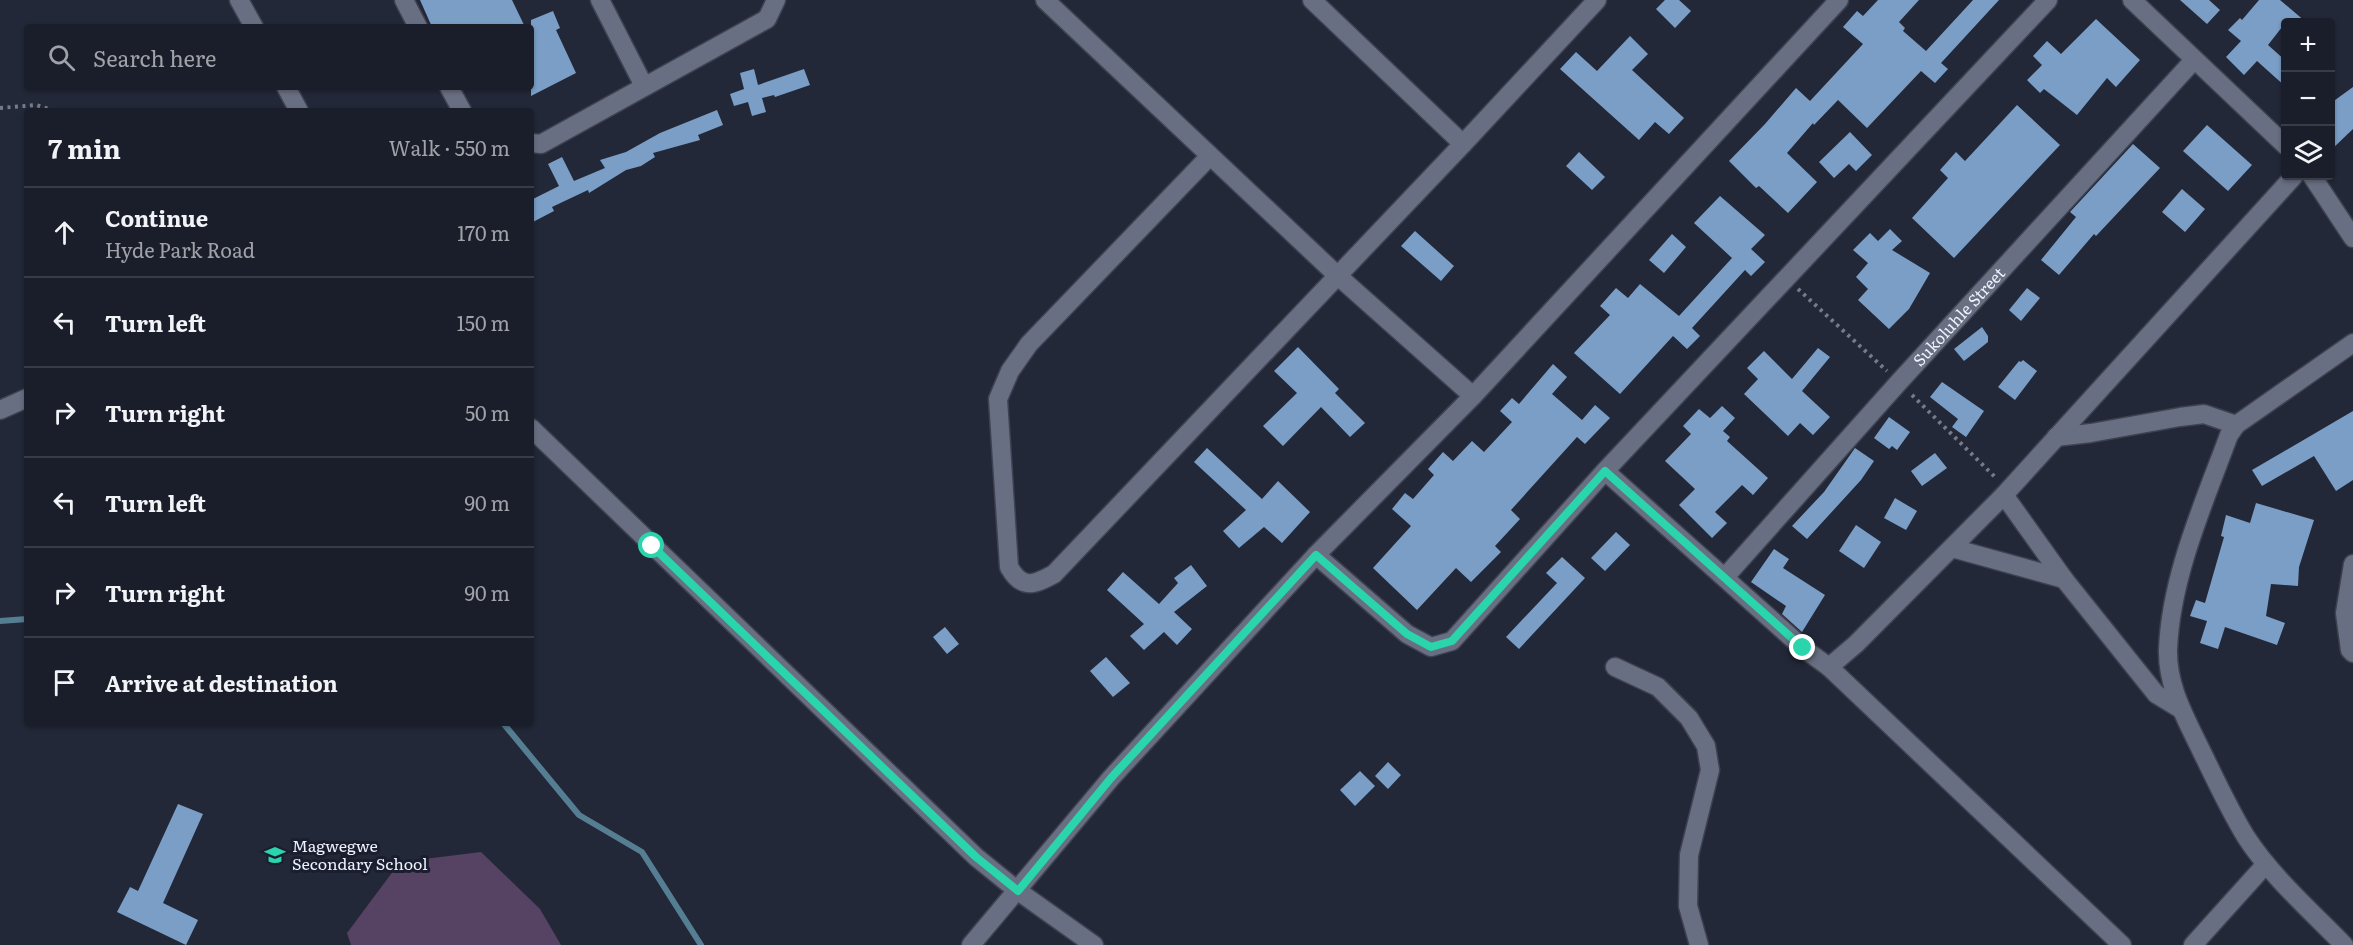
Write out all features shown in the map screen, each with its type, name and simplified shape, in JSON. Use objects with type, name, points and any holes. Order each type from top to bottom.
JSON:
[{"type":"street","points":[[239,0],[252,24]]},
{"type":"street","points":[[404,0],[416,24]]},
{"type":"street","points":[[600,0],[644,86]]},
{"type":"street","points":[[534,143],[541,144],[767,19],[776,0]]},
{"type":"street","points":[[1045,0],[1209,157],[1473,396]]},
{"type":"street","points":[[1209,157],[1029,344],[1010,371],[998,399],[1009,567],[1014,577],[1024,584],[1037,583],[1054,574],[1597,0]]},
{"type":"street","points":[[971,945],[1111,778],[1316,555],[1473,396],[1839,0]]},
{"type":"street","points":[[1316,555],[1407,634],[1431,647],[1452,641],[1605,471],[2048,0]]},
{"type":"street","points":[[2132,0],[2281,141]]},
{"type":"street","points":[[1322,4],[1463,144]]},
{"type":"street","name":"Sukoluhle Street","points":[[1725,577],[1899,382],[2194,60]]},
{"type":"street","points":[[288,90],[297,108]]},
{"type":"street","points":[[451,90],[460,108]]},
{"type":"street","points":[[1829,667],[1856,644],[2004,495],[2290,180]]},
{"type":"street","points":[[2315,180],[2353,238]]},
{"type":"street","points":[[2344,945],[2266,864],[2247,838],[2179,708],[2170,675],[2168,650],[2175,599],[2190,544],[2229,435],[2236,425],[2353,343]]},
{"type":"street","points":[[0,410],[24,399]]},
{"type":"street","points":[[2056,437],[2140,426],[2204,414],[2236,425]]},
{"type":"street","points":[[534,431],[976,857],[1018,891],[1094,945]]},
{"type":"street","points":[[1605,471],[1803,648],[1829,667],[2122,945]]},
{"type":"street","points":[[2004,495],[2064,579],[2156,694],[2179,708]]},
{"type":"street","points":[[1952,548],[2064,579]]},
{"type":"street","points":[[2353,564],[2345,613],[2350,650],[2353,653]]},
{"type":"street","points":[[1615,667],[1658,687],[1689,718],[1706,746],[1710,770],[1689,855],[1688,906],[1699,945]]},
{"type":"street","points":[[2193,945],[2266,864]]},
{"type":"path","points":[[0,108],[36,105],[46,108]]},
{"type":"shaded area","points":[[481,852],[540,909],[561,945],[351,945],[347,933],[400,862]]},
{"type":"building","points":[[420,0],[512,0],[524,24],[431,24]]},
{"type":"building","points":[[1665,0],[1679,0],[1691,11],[1675,28],[1656,9]]},
{"type":"building","points":[[1878,0],[1919,0],[1899,22],[1905,28],[1903,31],[1926,51],[1973,0],[1999,0],[1941,63],[1948,69],[1935,83],[1921,71],[1867,128],[1838,100],[1814,125],[1813,123],[1787,153],[1817,182],[1788,213],[1759,186],[1756,188],[1729,161],[1796,88],[1810,101],[1863,44],[1843,27],[1857,11],[1863,16]]},
{"type":"building","points":[[2180,0],[2209,0],[2220,10],[2207,24]]},
{"type":"building","points":[[2259,0],[2280,0],[2301,18],[2281,18],[2281,28],[2268,45],[2281,57],[2281,83],[2257,61],[2244,75],[2226,57],[2241,41],[2228,30],[2240,18],[2242,20]]},
{"type":"building","points":[[553,11],[560,28],[556,30],[576,73],[531,96],[531,90],[534,90],[534,24],[531,24],[531,20]]},
{"type":"building","points":[[2096,19],[2140,60],[2116,87],[2107,78],[2077,115],[2044,89],[2040,93],[2027,80],[2042,65],[2033,56],[2047,41],[2061,54]]},
{"type":"building","points":[[1630,36],[1648,54],[1632,70],[1684,118],[1669,134],[1655,122],[1639,140],[1560,69],[1576,52],[1597,71]]},
{"type":"building","points":[[754,69],[758,85],[804,69],[810,85],[775,97],[774,95],[762,98],[766,112],[752,116],[748,102],[734,106],[730,94],[744,89],[740,73]]},
{"type":"building","points":[[2353,87],[2353,129],[2335,146],[2335,126],[2335,100]]},
{"type":"building","points":[[2017,105],[2060,145],[1954,258],[1912,218],[1948,178],[1940,170],[1956,152],[1965,161]]},
{"type":"building","points":[[717,110],[723,125],[698,135],[700,140],[653,153],[655,157],[641,166],[626,170],[589,193],[588,190],[552,207],[554,211],[534,221],[534,198],[559,186],[548,164],[562,157],[574,181],[605,168],[600,160],[626,152],[660,133]]},
{"type":"building","points":[[2207,125],[2252,165],[2228,191],[2183,151]]},
{"type":"building","points":[[1850,132],[1872,155],[1856,171],[1849,164],[1834,178],[1819,162]]},
{"type":"building","points":[[2133,144],[2160,168],[2096,236],[2094,234],[2059,275],[2041,260],[2076,217],[2070,212]]},
{"type":"building","points":[[1579,152],[1605,177],[1592,190],[1566,166]]},
{"type":"building","points":[[2182,189],[2205,209],[2185,232],[2162,212]]},
{"type":"building","points":[[1720,196],[1765,235],[1751,249],[1765,262],[1751,276],[1745,270],[1692,328],[1700,336],[1687,349],[1673,336],[1620,394],[1574,353],[1610,315],[1600,306],[1616,288],[1628,298],[1640,284],[1679,316],[1732,258],[1694,223]]},
{"type":"building","points":[[1890,229],[1902,241],[1892,250],[1930,273],[1909,309],[1889,329],[1858,300],[1868,289],[1856,277],[1868,263],[1853,250],[1870,233],[1878,241]]},
{"type":"building","points":[[1415,231],[1454,266],[1441,281],[1401,246]]},
{"type":"building","points":[[1672,234],[1686,247],[1664,273],[1649,260]]},
{"type":"building","points":[[2027,288],[2040,298],[2021,321],[2009,310]]},
{"type":"building","points":[[1982,327],[1988,336],[1988,342],[1964,361],[1954,349]]},
{"type":"building","points":[[1298,347],[1339,389],[1335,393],[1365,423],[1350,437],[1321,407],[1283,446],[1263,426],[1297,393],[1274,371]]},
{"type":"building","points":[[1818,348],[1830,357],[1802,391],[1830,417],[1813,435],[1800,423],[1788,436],[1744,394],[1758,379],[1747,368],[1764,351],[1792,379]]},
{"type":"building","points":[[2023,360],[2037,371],[2015,400],[1998,387],[2019,361]]},
{"type":"building","points":[[1553,364],[1567,377],[1552,394],[1582,420],[1595,405],[1610,418],[1585,444],[1577,437],[1511,510],[1520,519],[1495,546],[1501,552],[1471,582],[1456,568],[1417,610],[1373,568],[1411,526],[1392,509],[1405,493],[1413,499],[1434,475],[1428,469],[1443,452],[1453,461],[1472,441],[1484,452],[1512,422],[1500,411],[1512,398],[1519,404]]},
{"type":"building","points":[[1942,382],[1984,411],[1966,437],[1952,427],[1958,419],[1930,397]]},
{"type":"building","points":[[1722,406],[1735,418],[1723,431],[1730,437],[1727,441],[1768,478],[1753,495],[1742,485],[1715,512],[1727,523],[1712,538],[1679,505],[1695,489],[1665,461],[1691,434],[1683,426],[1699,409],[1710,418]]},
{"type":"building","points":[[2353,411],[2353,480],[2336,491],[2314,456],[2262,486],[2252,470]]},
{"type":"building","points":[[1889,417],[1910,432],[1897,450],[1892,446],[1889,449],[1874,438]]},
{"type":"building","points":[[1207,448],[1262,499],[1278,481],[1310,512],[1282,543],[1264,527],[1239,548],[1223,531],[1246,510],[1194,462]]},
{"type":"building","points":[[1855,448],[1874,461],[1861,480],[1807,539],[1792,526],[1824,492]]},
{"type":"building","points":[[1935,453],[1947,468],[1922,486],[1911,471]]},
{"type":"building","points":[[1895,498],[1917,511],[1906,530],[1884,518]]},
{"type":"building","points":[[2256,503],[2314,520],[2299,567],[2298,586],[2271,584],[2266,616],[2285,623],[2277,645],[2225,627],[2218,649],[2200,643],[2207,621],[2190,616],[2196,600],[2205,603],[2224,537],[2221,536],[2226,515],[2250,523]]},
{"type":"building","points":[[1856,525],[1881,542],[1864,568],[1839,551]]},
{"type":"building","points":[[1616,532],[1630,545],[1605,571],[1591,558]]},
{"type":"building","points":[[1774,549],[1789,559],[1783,568],[1825,595],[1802,632],[1782,614],[1786,606],[1751,582]]},
{"type":"building","points":[[1562,557],[1585,578],[1519,649],[1506,637],[1557,583],[1546,573]]},
{"type":"building","points":[[1191,565],[1207,586],[1174,612],[1192,629],[1177,645],[1164,632],[1144,650],[1130,636],[1144,624],[1107,590],[1123,572],[1159,604],[1178,583],[1174,578]]},
{"type":"building","points":[[945,627],[959,644],[947,654],[933,637]]},
{"type":"building","points":[[1106,657],[1130,683],[1113,697],[1090,671]]},
{"type":"building","points":[[1388,762],[1401,775],[1388,789],[1375,776]]},
{"type":"building","points":[[1360,771],[1375,786],[1355,806],[1340,790]]},
{"type":"building","points":[[178,804],[203,814],[163,903],[198,920],[186,945],[117,912],[130,887],[138,891]]},
{"type":"waterway","points":[[0,621],[24,619]]},
{"type":"waterway","points":[[505,726],[579,815],[642,852],[701,945]]},
{"type":"place","name":"Magwegwe Secondary School","points":[[275,855]]},
{"type":"route","points":[[652,546],[976,857],[1018,891],[1111,778],[1316,555],[1407,634],[1431,647],[1452,641],[1605,471],[1803,648]]}]
